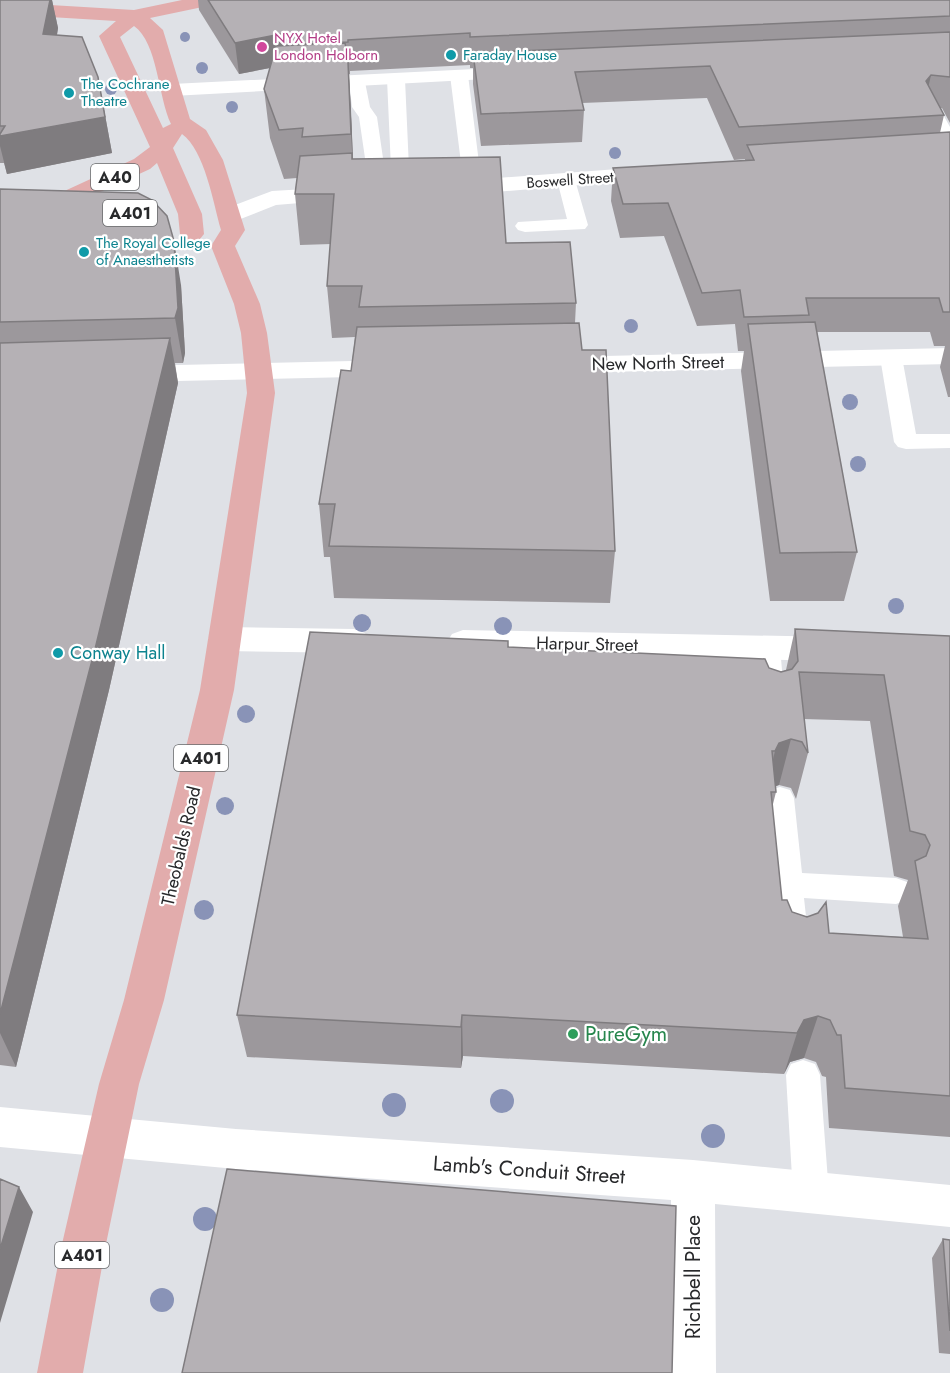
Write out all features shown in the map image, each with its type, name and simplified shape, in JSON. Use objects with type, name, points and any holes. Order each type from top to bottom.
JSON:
[{"type":"main road","points":[[0,8],[132,8],[210,0]]},
{"type":"main road","points":[[132,8],[153,30],[180,122],[198,135],[212,160],[233,230],[223,246]]},
{"type":"main road","points":[[132,8],[108,36],[147,113],[190,214],[192,234]]},
{"type":"main road","name":"A40","points":[[55,199],[142,164],[161,149],[180,122]]},
{"type":"main road","name":"A401","points":[[55,199],[103,209]]},
{"type":"main road","name":"A401","points":[[166,222],[192,234],[204,243],[223,246]]},
{"type":"main road","name":"Theobalds Road","points":[[60,1373],[84,1244],[119,1084],[147,989],[215,702],[261,393],[254,333],[247,304],[223,246]]},
{"type":"street","points":[[172,90],[540,72]]},
{"type":"street","points":[[932,114],[950,147]]},
{"type":"street","name":"Boswell Street","points":[[230,215],[272,198],[431,190],[683,172]]},
{"type":"street","name":"New North Street","points":[[532,366],[950,356]]},
{"type":"street","points":[[106,375],[425,367]]},
{"type":"street","points":[[224,639],[380,641]]},
{"type":"street","name":"Harpur Street","points":[[439,642],[868,650]]},
{"type":"street","name":"Lamb's Conduit Street","points":[[0,1126],[107,1139],[693,1181],[950,1206]]},
{"type":"street","name":"Richbell Place","points":[[693,1181],[693,1373]]},
{"type":"lane","points":[[459,75],[473,187]]},
{"type":"lane","points":[[396,79],[401,191]]},
{"type":"lane","points":[[358,81],[361,107],[368,117],[375,165]]},
{"type":"lane","points":[[525,226],[578,225],[566,180]]},
{"type":"lane","points":[[891,357],[906,442],[950,441]]},
{"type":"lane","points":[[767,647],[771,706]]},
{"type":"lane","points":[[780,798],[793,945]]},
{"type":"lane","points":[[788,885],[896,891]]},
{"type":"lane","points":[[803,1075],[811,1194]]},
{"type":"building","points":[[0,0],[50,0],[43,34],[82,37],[98,77],[105,117],[0,136],[5,126],[0,126]]},
{"type":"building","points":[[208,0],[950,0],[950,16],[470,37],[470,33],[283,45],[286,33],[235,43]]},
{"type":"building","points":[[950,32],[950,77],[931,75],[926,81],[944,115],[739,127],[710,66],[575,72],[584,110],[481,114],[473,53]]},
{"type":"building","points":[[345,43],[351,134],[302,137],[303,128],[279,130],[264,89],[276,46]]},
{"type":"building","points":[[950,132],[950,312],[943,312],[939,298],[806,298],[809,315],[744,317],[740,290],[702,293],[668,203],[623,204],[613,168],[754,160],[747,145]]},
{"type":"building","points":[[352,153],[352,159],[500,157],[506,243],[570,242],[576,303],[359,307],[362,286],[327,286],[334,194],[295,194],[300,156]]},
{"type":"building","points":[[0,189],[138,193],[152,200],[167,216],[174,241],[178,308],[175,318],[0,322]]},
{"type":"building","points":[[815,322],[857,552],[780,553],[748,324]]},
{"type":"building","points":[[579,323],[582,350],[606,350],[615,551],[329,546],[335,504],[319,504],[341,370],[351,371],[357,327]]},
{"type":"building","points":[[170,338],[96,645],[0,1014],[0,343]]},
{"type":"building","points":[[795,629],[950,636],[950,1096],[845,1088],[841,1035],[837,1035],[830,1020],[818,1016],[804,1020],[797,1033],[462,1015],[461,1027],[237,1015],[310,632],[508,641],[508,647],[765,659],[769,668],[781,672],[792,669],[798,661]],"holes":[[[799,672],[884,675],[910,831],[925,835],[930,845],[926,856],[915,861],[928,939],[829,933],[826,902],[818,913],[807,917],[792,912],[787,900],[782,900],[771,792],[776,792],[772,751],[775,751],[779,743],[791,739],[802,742],[808,753]]]},
{"type":"building","points":[[227,1169],[676,1206],[672,1373],[182,1373]]},
{"type":"building","points":[[0,1179],[19,1187],[0,1249]]},
{"type":"building","points":[[943,1239],[950,1240],[950,1331]]},
{"type":"place","name":"NYX Hotel London Holborn","points":[[262,47]]},
{"type":"place","name":"Faraday House","points":[[451,55]]},
{"type":"place","name":"The Cochrane Theatre","points":[[69,93]]},
{"type":"place","name":"The Royal College of Anaesthetists","points":[[84,252]]},
{"type":"place","name":"Conway Hall","points":[[58,653]]},
{"type":"place","name":"PureGym","points":[[573,1034]]}]
